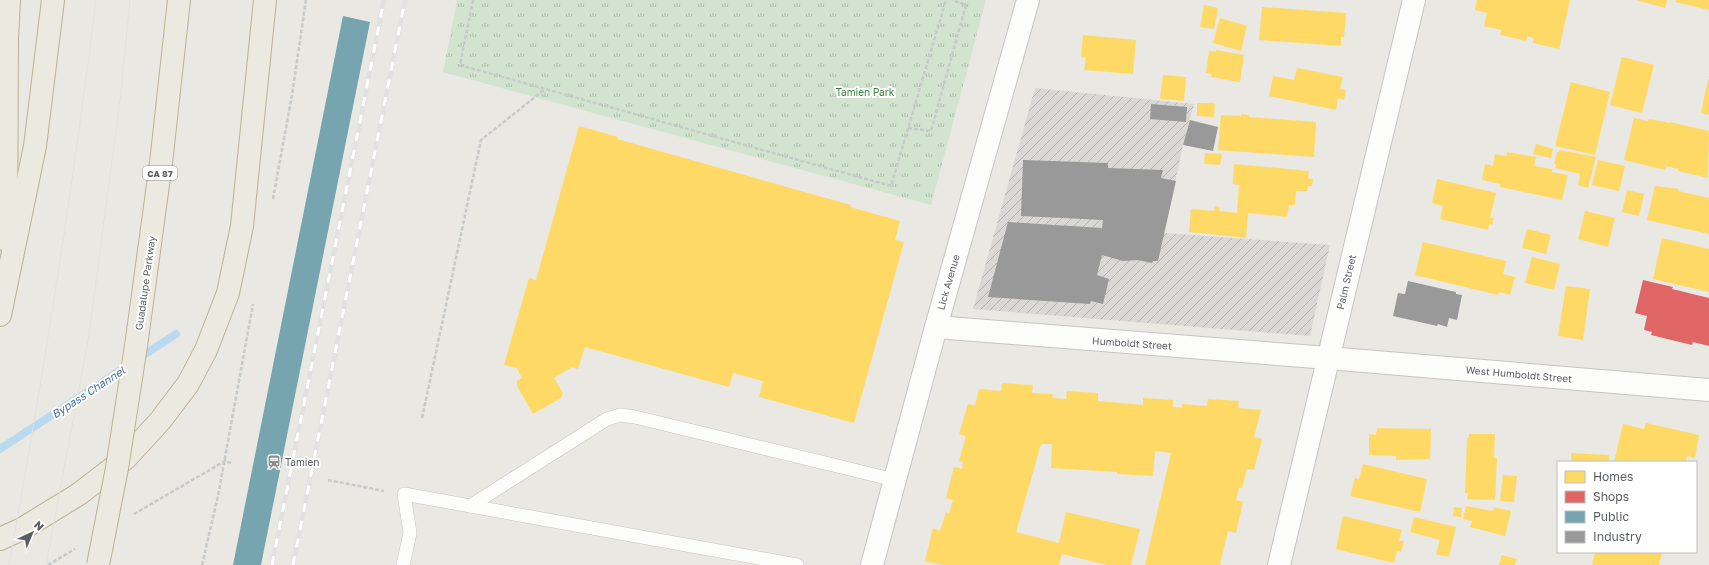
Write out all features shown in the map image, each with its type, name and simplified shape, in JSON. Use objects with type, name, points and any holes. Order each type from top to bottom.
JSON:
[{"type":"highway","points":[[5,285],[6,38],[9,0]]},
{"type":"highway","points":[[0,314],[35,146],[53,0]]},
{"type":"highway","name":"Guadalupe Parkway","points":[[98,565],[117,468],[136,346],[161,163],[179,0]]},
{"type":"highway","points":[[0,539],[22,529],[79,494],[126,458],[160,421],[188,384],[206,350],[228,293],[242,226],[265,0]]},
{"type":"street","name":"Lick Avenue","points":[[872,565],[936,328],[1028,0]]},
{"type":"street","name":"Palm Street","points":[[1279,565],[1414,0]]},
{"type":"street","name":"Humboldt Street","points":[[936,328],[1328,358]]},
{"type":"street","name":"West Humboldt Street","points":[[1328,358],[1709,390]]},
{"type":"lane","points":[[470,506],[607,419],[620,415],[635,417],[895,480]]},
{"type":"lane","points":[[404,565],[410,533],[404,494],[797,565]]},
{"type":"path","points":[[473,0],[460,65],[891,186],[946,0]]},
{"type":"path","points":[[908,128],[931,131],[966,5],[952,0]]},
{"type":"path","points":[[422,418],[481,140],[545,89]]},
{"type":"path","points":[[202,565],[225,461],[231,463]]},
{"type":"path","points":[[328,480],[404,494]]},
{"type":"shaded area","points":[[1035,88],[1194,104],[1183,145],[1164,233],[1330,245],[1310,336],[973,309]]},
{"type":"green space","name":"Tamien Park","points":[[457,0],[986,0],[931,205],[443,72]]},
{"type":"building: Homes","points":[[1477,0],[1570,0],[1559,49],[1533,43],[1534,38],[1527,36],[1526,41],[1500,35],[1501,30],[1484,26],[1487,13],[1475,10]]},
{"type":"building: Homes","points":[[1636,0],[1667,0],[1665,8]]},
{"type":"building: Homes","points":[[1676,0],[1709,0],[1709,10],[1675,2]]},
{"type":"building: Homes","points":[[1204,5],[1218,8],[1214,29],[1200,27]]},
{"type":"building: Homes","points":[[1262,7],[1346,13],[1344,37],[1341,37],[1341,46],[1259,40]]},
{"type":"building: Homes","points":[[1220,18],[1247,26],[1241,51],[1213,43]]},
{"type":"building: Homes","points":[[1083,35],[1136,40],[1133,74],[1084,70],[1086,58],[1081,57]]},
{"type":"building: Homes","points":[[1216,50],[1244,55],[1240,82],[1211,77],[1212,74],[1206,73],[1209,51],[1216,52]]},
{"type":"building: Homes","points":[[1622,57],[1654,65],[1642,113],[1610,105]]},
{"type":"building: Homes","points":[[1297,68],[1343,77],[1340,89],[1346,90],[1344,100],[1338,98],[1336,110],[1269,96],[1273,76],[1294,80]]},
{"type":"building: Homes","points":[[1163,75],[1186,77],[1184,101],[1160,99]]},
{"type":"building: Homes","points":[[1709,79],[1709,115],[1701,113]]},
{"type":"building: Homes","points":[[1571,82],[1610,92],[1595,155],[1555,146]]},
{"type":"building: Homes","points":[[1197,103],[1215,103],[1214,117],[1197,116]]},
{"type":"building: Homes","points":[[1241,114],[1249,115],[1249,117],[1316,122],[1314,157],[1218,150],[1221,115],[1241,116]]},
{"type":"building: Homes","points":[[1634,118],[1648,121],[1649,119],[1670,122],[1709,131],[1708,178],[1678,171],[1678,169],[1666,166],[1665,170],[1624,160]]},
{"type":"building: Homes","points":[[579,126],[618,137],[617,139],[851,205],[850,207],[900,221],[895,240],[904,242],[854,423],[759,397],[763,381],[733,373],[729,387],[585,347],[578,369],[572,367],[554,378],[563,393],[561,398],[533,414],[517,386],[517,381],[522,378],[517,368],[504,365],[529,278],[536,280]]},
{"type":"building: Homes","points":[[1536,144],[1553,149],[1551,158],[1533,154]]},
{"type":"building: Homes","points":[[1559,150],[1596,157],[1588,188],[1578,185],[1580,174],[1555,168],[1556,165],[1554,164],[1557,152],[1559,152]]},
{"type":"building: Homes","points":[[1507,152],[1536,157],[1534,166],[1552,169],[1552,172],[1568,175],[1562,200],[1500,187],[1500,184],[1482,180],[1485,164],[1493,166],[1495,154],[1506,156]]},
{"type":"building: Homes","points":[[1205,153],[1222,154],[1220,165],[1204,164]]},
{"type":"building: Homes","points":[[1598,160],[1625,166],[1619,191],[1592,185]]},
{"type":"building: Homes","points":[[1234,164],[1309,171],[1308,178],[1313,179],[1312,186],[1308,186],[1307,191],[1296,191],[1295,205],[1289,205],[1287,217],[1248,213],[1246,238],[1189,232],[1191,209],[1214,211],[1215,206],[1220,207],[1219,211],[1237,213],[1239,185],[1233,184]]},
{"type":"building: Homes","points":[[1437,179],[1496,193],[1490,218],[1494,218],[1492,225],[1489,224],[1488,230],[1440,219],[1443,206],[1432,203]]},
{"type":"building: Homes","points":[[1655,186],[1679,189],[1678,191],[1709,198],[1709,234],[1647,220]]},
{"type":"building: Homes","points":[[1627,190],[1644,194],[1639,216],[1622,212]]},
{"type":"building: Homes","points":[[1585,211],[1615,218],[1608,247],[1578,239]]},
{"type":"building: Homes","points":[[1527,229],[1551,235],[1546,254],[1522,248]]},
{"type":"building: Homes","points":[[1662,238],[1709,249],[1709,292],[1653,279]]},
{"type":"building: Homes","points":[[1423,242],[1506,261],[1503,274],[1515,277],[1510,295],[1499,292],[1498,295],[1415,275]]},
{"type":"building: Homes","points":[[1532,257],[1560,264],[1554,290],[1525,283]]},
{"type":"building: Homes","points":[[1566,286],[1590,289],[1583,340],[1558,336]]},
{"type":"building: Homes","points":[[1002,383],[1033,385],[1032,393],[1053,394],[1052,398],[1066,399],[1067,391],[1098,393],[1098,401],[1143,405],[1143,398],[1173,400],[1173,407],[1182,408],[1182,404],[1207,406],[1208,399],[1239,401],[1238,408],[1261,410],[1254,437],[1262,439],[1254,470],[1247,469],[1242,488],[1239,488],[1236,500],[1243,502],[1236,533],[1228,531],[1220,565],[1145,565],[1171,453],[1155,451],[1153,476],[1117,474],[1117,472],[1051,468],[1052,444],[1041,444],[1016,532],[1059,543],[1066,512],[1140,529],[1131,565],[1107,565],[1062,554],[1059,565],[941,565],[925,561],[933,528],[940,531],[946,512],[949,514],[953,500],[946,498],[954,467],[962,469],[963,462],[959,461],[966,436],[959,434],[968,404],[975,405],[979,389],[1001,391]]},
{"type":"building: Homes","points":[[1646,423],[1699,435],[1695,458],[1687,456],[1686,461],[1614,461],[1623,424],[1644,429]]},
{"type":"building: Homes","points":[[1377,428],[1431,429],[1430,459],[1396,460],[1396,456],[1369,455],[1369,434],[1376,435]]},
{"type":"building: Homes","points":[[1469,434],[1495,434],[1494,458],[1497,458],[1495,500],[1467,499],[1468,493],[1465,493],[1467,438],[1469,438]]},
{"type":"building: Homes","points":[[1571,453],[1609,455],[1609,461],[1571,461]]},
{"type":"building: Homes","points":[[1363,464],[1427,479],[1420,512],[1350,496],[1355,478],[1359,479]]},
{"type":"building: Homes","points":[[1503,475],[1517,476],[1514,502],[1500,501]]},
{"type":"building: Homes","points":[[1466,506],[1493,511],[1494,507],[1511,511],[1505,536],[1470,527],[1472,521],[1463,519]]},
{"type":"building: Homes","points":[[1454,507],[1462,508],[1461,517],[1453,516]]},
{"type":"building: Homes","points":[[1343,516],[1402,530],[1399,541],[1404,541],[1401,552],[1397,551],[1394,563],[1336,549]]},
{"type":"building: Homes","points":[[1414,517],[1456,527],[1449,557],[1436,554],[1440,540],[1410,532]]},
{"type":"building: Homes","points":[[1595,553],[1662,553],[1659,565],[1592,565]]},
{"type":"building: Homes","points":[[1502,555],[1517,559],[1515,565],[1499,565]]},
{"type":"building: Shops","points":[[1643,280],[1709,298],[1709,346],[1693,342],[1692,345],[1651,335],[1652,332],[1644,330],[1647,316],[1635,313]]},
{"type":"building: Public","points":[[343,16],[370,22],[261,565],[233,565]]},
{"type":"building: Industry","points":[[1151,104],[1187,107],[1186,122],[1150,119]]},
{"type":"building: Industry","points":[[1190,120],[1218,127],[1213,151],[1183,145]]},
{"type":"building: Industry","points":[[1023,160],[1108,163],[1108,168],[1163,170],[1161,178],[1176,181],[1158,261],[1153,261],[1152,263],[1138,260],[1123,261],[1102,255],[1097,275],[1109,279],[1103,304],[1091,301],[1090,304],[988,297],[1008,222],[1102,228],[1103,220],[1021,216]]},
{"type":"building: Industry","points":[[1408,281],[1456,292],[1456,294],[1462,295],[1457,320],[1449,318],[1447,327],[1393,316],[1398,293],[1405,294]]},
{"type":"waterway","name":"Bypass Channel","points":[[0,449],[176,334]]},
{"type":"tram line","points":[[9,565],[57,283],[96,0]]},
{"type":"tram line","points":[[46,565],[89,335],[121,92],[130,0]]},
{"type":"railway","points":[[272,565],[384,0]]},
{"type":"railway","points":[[293,565],[405,0]]},
{"type":"place","name":"Tamien","points":[[274,462]]}]
